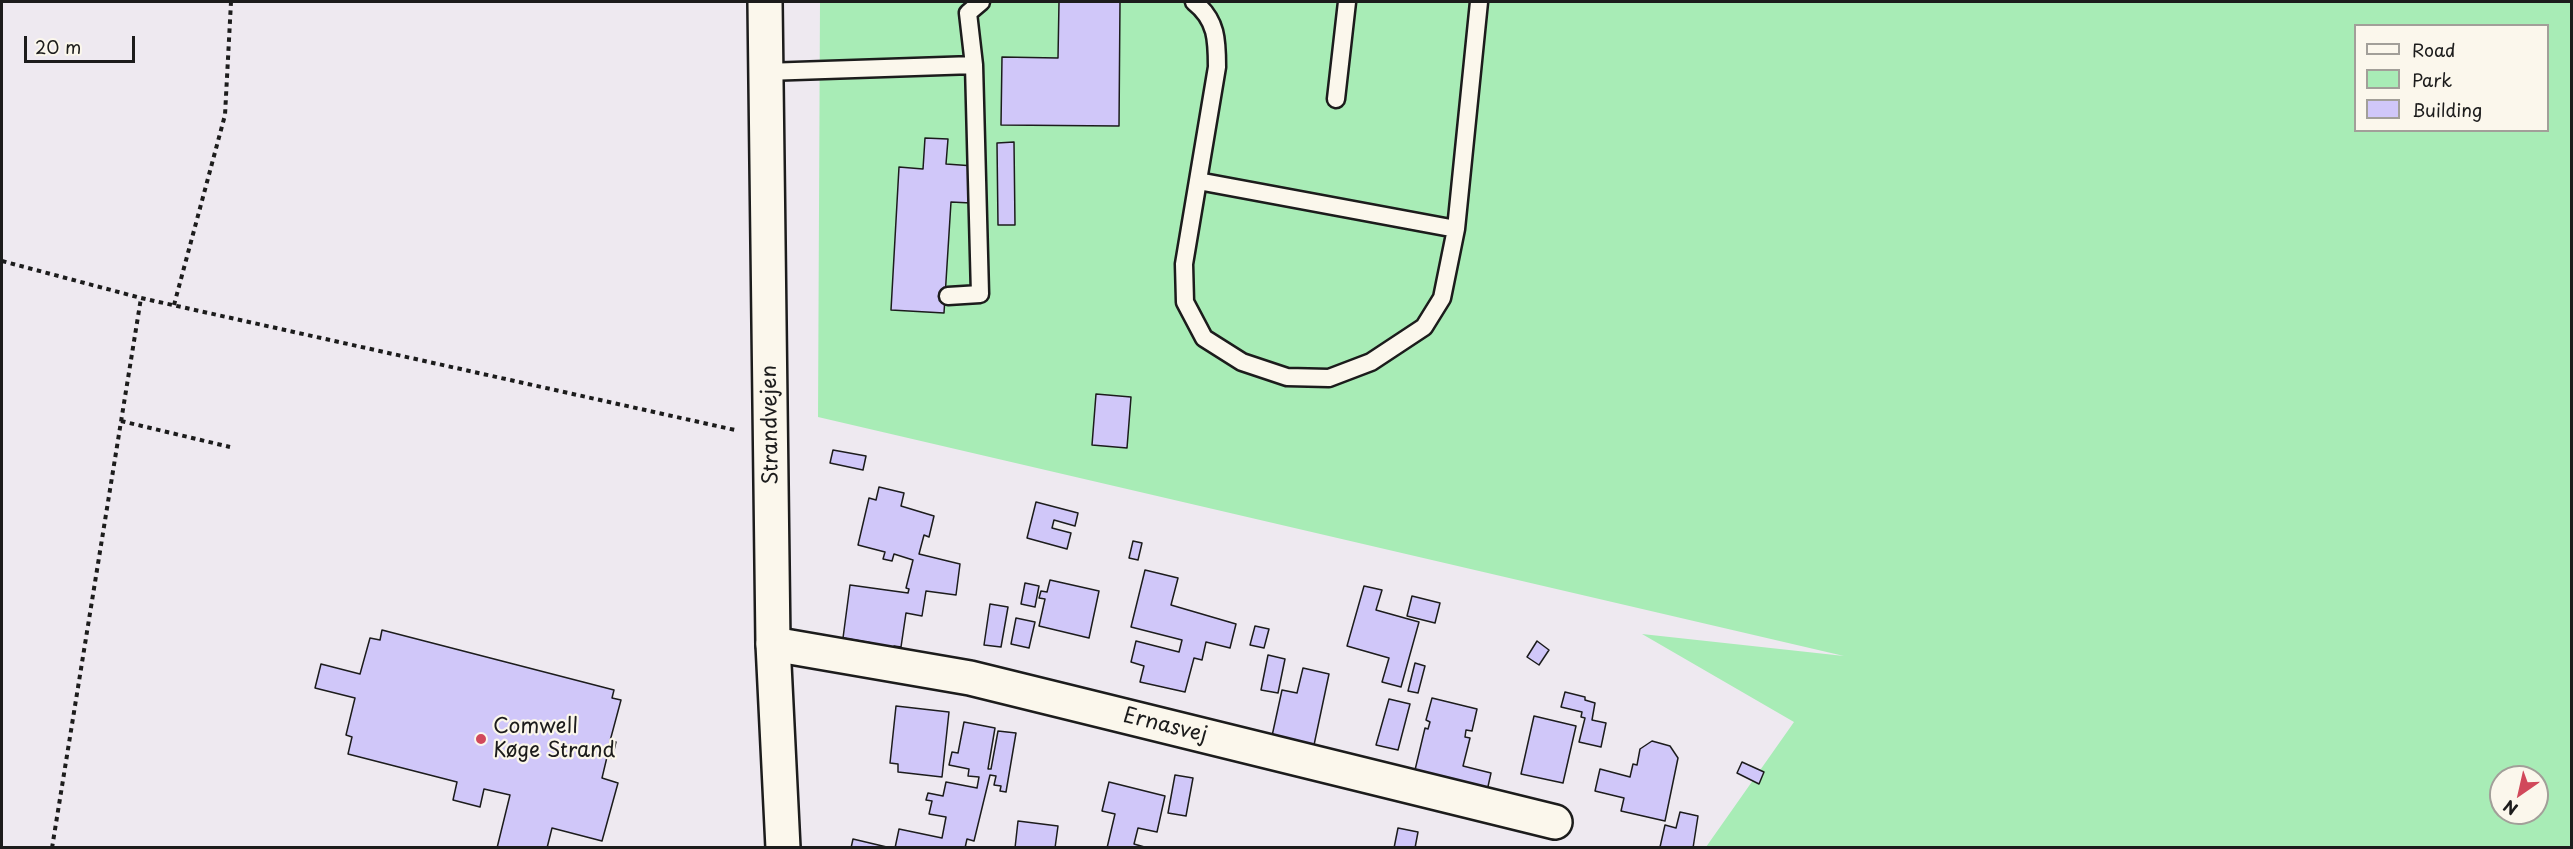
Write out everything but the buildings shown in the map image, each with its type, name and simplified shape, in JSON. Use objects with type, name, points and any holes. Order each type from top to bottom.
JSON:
[{"type":"main road","name":"Strandvejen","points":[[765,2],[773,644],[783,848]]},
{"type":"main road","name":"Ernasvej","points":[[773,644],[970,678],[1555,822]]},
{"type":"lane","points":[[1194,2],[1201,7],[1218,36],[1217,67],[1184,264],[1185,302],[1204,339],[1242,362],[1287,377],[1329,378],[1371,362],[1424,327],[1442,298],[1456,229],[1479,2]]},
{"type":"lane","points":[[1336,99],[1347,2]]},
{"type":"lane","points":[[948,296],[980,294],[972,5]]},
{"type":"lane","points":[[765,72],[974,65]]},
{"type":"lane","points":[[1198,181],[1456,229]]},
{"type":"path","points":[[174,305],[225,115],[231,2]]},
{"type":"path","points":[[2,261],[141,298],[771,438]]},
{"type":"path","points":[[52,848],[141,298]]},
{"type":"path","points":[[121,421],[230,447]]},
{"type":"green space","points":[[820,2],[2571,2],[2571,847],[1706,847],[1794,722],[1642,634],[1844,656],[818,417]]},
{"type":"place","name":"Comwell Køge Strand","points":[[481,739]]}]
